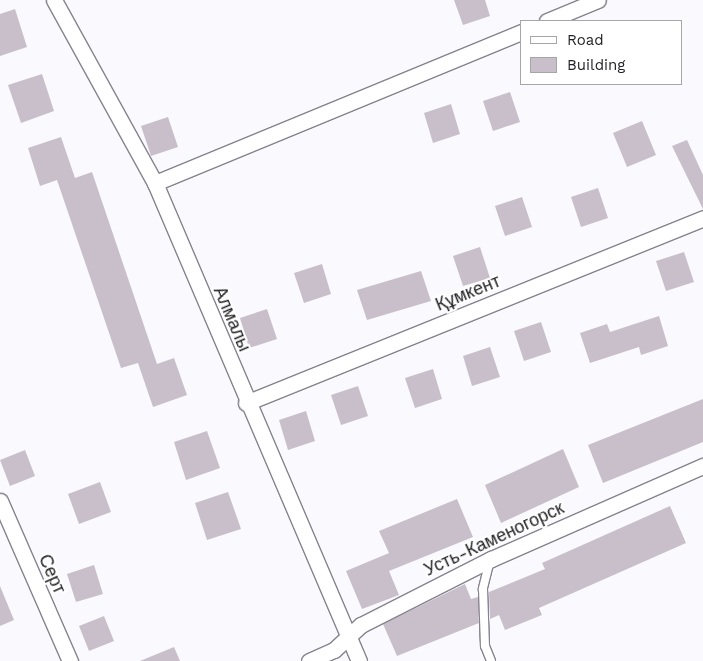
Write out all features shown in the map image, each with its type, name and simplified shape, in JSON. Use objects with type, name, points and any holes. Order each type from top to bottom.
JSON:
[{"type":"street","name":"Алмалы","points":[[54,0],[155,183],[246,403],[360,661]]},
{"type":"street","points":[[549,20],[598,0]]},
{"type":"street","points":[[155,183],[520,33]]},
{"type":"street","name":"Құмкент","points":[[246,403],[703,218]]},
{"type":"street","name":"Усть-Каменогорск","points":[[309,661],[334,650],[362,625],[490,559],[703,466]]},
{"type":"street","name":"Серт","points":[[0,501],[70,661]]},
{"type":"lane","points":[[490,559],[483,589],[485,646],[491,661]]},
{"type":"building","points":[[454,0],[485,0],[490,16],[463,25]]},
{"type":"building","points":[[15,9],[27,47],[0,56],[0,14]]},
{"type":"building","points":[[42,74],[54,111],[21,123],[8,85]]},
{"type":"building","points":[[510,92],[520,122],[493,131],[483,101]]},
{"type":"building","points":[[451,104],[460,134],[433,143],[424,113]]},
{"type":"building","points":[[168,117],[178,147],[151,156],[141,126]]},
{"type":"building","points":[[642,121],[656,155],[627,167],[613,133]]},
{"type":"building","points":[[61,137],[75,178],[92,172],[157,364],[174,358],[187,395],[153,407],[138,363],[121,368],[57,180],[40,186],[28,148]]},
{"type":"building","points":[[687,140],[703,175],[703,209],[672,146]]},
{"type":"building","points":[[598,188],[608,218],[581,227],[571,197]]},
{"type":"building","points":[[522,197],[532,227],[505,236],[495,206]]},
{"type":"building","points":[[480,247],[490,278],[463,286],[453,256]]},
{"type":"building","points":[[684,252],[694,282],[666,291],[656,261]]},
{"type":"building","points":[[322,264],[331,294],[304,303],[294,273]]},
{"type":"building","points":[[421,271],[431,301],[367,320],[357,290]]},
{"type":"building","points":[[267,309],[277,339],[249,348],[240,318]]},
{"type":"building","points":[[659,316],[668,346],[641,355],[639,347],[590,363],[580,333],[607,324],[610,332]]},
{"type":"building","points":[[541,322],[551,352],[524,361],[514,331]]},
{"type":"building","points":[[490,347],[500,377],[472,386],[463,356]]},
{"type":"building","points":[[433,369],[442,399],[415,408],[405,378]]},
{"type":"building","points":[[358,386],[368,416],[341,425],[331,395]]},
{"type":"building","points":[[703,399],[703,442],[603,483],[588,445]]},
{"type":"building","points":[[306,411],[315,441],[288,450],[279,420]]},
{"type":"building","points":[[207,431],[220,468],[186,480],[174,442]]},
{"type":"building","points":[[563,449],[579,487],[501,523],[485,485]]},
{"type":"building","points":[[25,450],[35,476],[10,486],[0,460]]},
{"type":"building","points":[[100,482],[111,512],[79,524],[68,494]]},
{"type":"building","points":[[228,492],[241,529],[207,540],[195,503]]},
{"type":"building","points":[[457,499],[473,537],[389,571],[399,595],[362,609],[346,571],[389,553],[379,531]]},
{"type":"building","points":[[670,506],[686,543],[539,608],[542,615],[505,630],[499,615],[490,619],[489,592],[545,569],[542,563]]},
{"type":"building","points":[[94,565],[103,594],[76,602],[67,574]]},
{"type":"building","points":[[465,584],[471,599],[478,597],[479,623],[397,656],[383,624]]},
{"type":"building","points":[[0,586],[14,620],[0,626]]},
{"type":"building","points":[[104,616],[114,641],[89,651],[79,626]]},
{"type":"building","points":[[174,647],[180,661],[140,661]]}]
